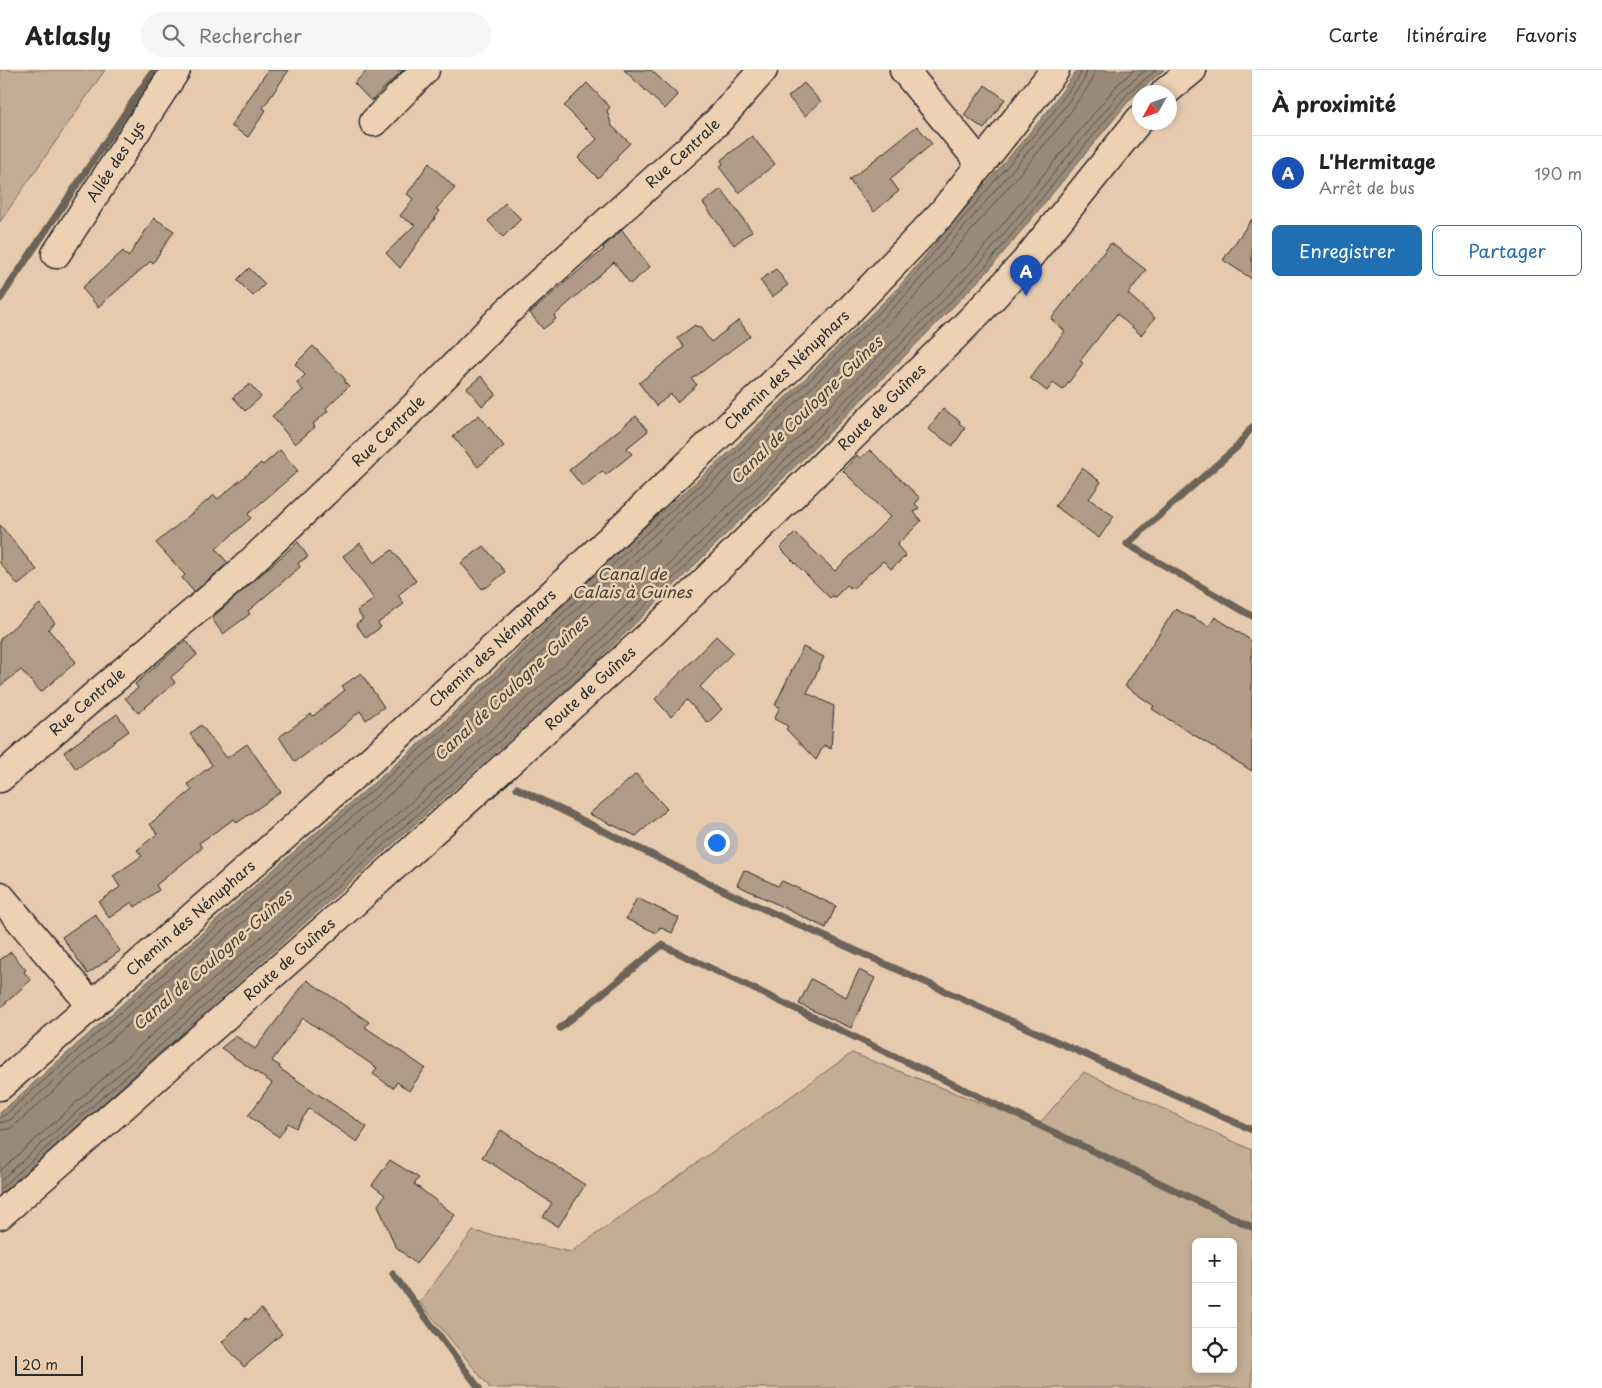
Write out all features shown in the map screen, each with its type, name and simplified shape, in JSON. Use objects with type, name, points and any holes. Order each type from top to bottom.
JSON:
[{"type":"street","name":"Allée des Lys","points":[[56,254],[176,70]]},
{"type":"street","points":[[374,122],[425,70]]},
{"type":"street","name":"Rue Centrale","points":[[0,778],[267,548],[404,416],[508,311],[718,121],[762,70]]},
{"type":"street","points":[[904,70],[981,164]]},
{"type":"street","name":"Chemin des Nénuphars","points":[[0,1086],[379,752],[550,596],[865,295],[942,212],[1054,70]]},
{"type":"street","points":[[1174,85],[1192,70]]},
{"type":"street","name":"Route de Guînes","points":[[0,1215],[348,908],[603,678],[696,591],[994,297],[1025,262],[1132,129]]},
{"type":"street","points":[[0,896],[92,1006]]},
{"type":"shaded area","points":[[0,70],[105,70],[0,222]]},
{"type":"shaded area","points":[[852,1053],[1038,1125],[1084,1072],[1252,1150],[1252,1388],[490,1388],[420,1302],[473,1231],[571,1252]]},
{"type":"water","name":"Canal de Calais à Guines","points":[[1077,70],[1164,70],[1146,85],[1132,85],[1132,97],[989,270],[829,433],[597,661],[0,1196],[0,1113],[281,863],[439,727],[627,543],[733,449],[898,288],[1047,112]]},
{"type":"building","points":[[268,70],[289,70],[263,108],[266,110],[248,137],[231,126]]},
{"type":"building","points":[[368,70],[403,70],[371,101],[354,83]]},
{"type":"building","points":[[624,70],[651,70],[678,95],[665,109]]},
{"type":"building","points":[[587,83],[610,107],[607,111],[612,126],[630,143],[598,178],[578,158],[597,139],[564,106]]},
{"type":"building","points":[[804,83],[821,102],[805,116],[788,97]]},
{"type":"building","points":[[985,85],[1005,99],[984,129],[964,115]]},
{"type":"building","points":[[917,126],[932,144],[890,179],[899,191],[874,212],[849,180]]},
{"type":"building","points":[[752,136],[775,164],[739,193],[719,167],[723,164],[721,160]]},
{"type":"building","points":[[429,163],[455,188],[436,209],[440,211],[400,268],[386,253],[415,225],[400,216],[413,199],[407,194]]},
{"type":"building","points":[[721,189],[752,231],[734,245],[703,203]]},
{"type":"building","points":[[505,203],[521,219],[503,237],[488,221]]},
{"type":"building","points":[[154,218],[174,231],[153,263],[151,261],[98,307],[82,288],[123,251],[128,257]]},
{"type":"building","points":[[1252,219],[1252,279],[1223,260]]},
{"type":"building","points":[[622,230],[650,267],[630,284],[614,262],[554,316],[556,319],[543,329],[530,313],[604,249],[603,247]]},
{"type":"building","points":[[1111,243],[1146,270],[1128,294],[1155,318],[1141,335],[1117,314],[1080,361],[1083,363],[1063,390],[1053,383],[1047,391],[1030,378],[1065,331],[1051,319]]},
{"type":"building","points":[[249,268],[265,284],[253,296],[237,280]]},
{"type":"building","points":[[776,269],[788,285],[772,297],[760,280]]},
{"type":"building","points":[[739,320],[750,336],[692,379],[697,385],[677,402],[671,394],[656,406],[639,383],[684,347],[677,338],[695,325],[698,328],[699,326],[711,342]]},
{"type":"building","points":[[313,346],[346,380],[344,381],[349,386],[326,408],[328,411],[313,424],[315,427],[295,444],[272,416],[303,390],[297,383],[305,375],[295,364]]},
{"type":"building","points":[[481,376],[496,394],[482,406],[467,388]]},
{"type":"building","points":[[250,384],[261,397],[245,411],[233,397]]},
{"type":"building","points":[[943,409],[960,421],[959,423],[965,428],[953,446],[928,429]]},
{"type":"building","points":[[479,415],[504,446],[478,467],[453,436]]},
{"type":"building","points":[[636,416],[648,431],[627,448],[632,454],[606,475],[602,471],[583,487],[569,470]]},
{"type":"building","points":[[280,450],[298,471],[248,514],[251,518],[216,549],[228,563],[194,592],[182,578],[185,575],[156,543],[214,495],[218,499],[261,463],[263,465]]},
{"type":"building","points":[[870,450],[920,498],[915,504],[919,508],[914,512],[921,521],[897,545],[906,556],[891,569],[883,561],[852,589],[847,585],[835,597],[832,596],[830,598],[780,548],[795,533],[835,571],[890,517],[843,471],[857,455],[860,458]]},
{"type":"building","points":[[1082,468],[1101,482],[1089,499],[1114,516],[1099,538],[1055,506]]},
{"type":"building","points":[[0,525],[37,570],[18,585],[0,563]]},
{"type":"building","points":[[298,542],[308,557],[298,563],[300,567],[248,611],[250,614],[223,634],[212,619],[214,616]]},
{"type":"building","points":[[360,543],[374,563],[392,550],[416,581],[398,595],[404,604],[378,623],[381,627],[366,638],[356,624],[363,619],[357,611],[374,599],[343,556]]},
{"type":"building","points":[[484,546],[505,572],[486,588],[482,589],[461,563]]},
{"type":"building","points":[[40,604],[55,623],[48,629],[76,662],[41,692],[21,670],[0,686],[0,639]]},
{"type":"building","points":[[1175,609],[1209,626],[1215,617],[1252,641],[1252,771],[1152,709],[1154,706],[1125,686]]},
{"type":"building","points":[[716,636],[733,652],[700,687],[722,709],[708,723],[687,700],[671,717],[655,699]]},
{"type":"building","points":[[186,640],[197,655],[171,677],[175,683],[138,713],[125,698],[138,688],[135,684]]},
{"type":"building","points":[[803,647],[824,657],[807,693],[834,706],[831,749],[824,745],[816,760],[786,729],[788,726],[774,719],[780,707],[775,705]]},
{"type":"building","points":[[361,673],[384,707],[366,720],[360,711],[338,731],[295,762],[279,737],[311,714],[313,716],[345,690],[342,686]]},
{"type":"building","points":[[117,714],[129,731],[76,769],[64,752]]},
{"type":"building","points":[[201,725],[227,758],[247,744],[281,792],[237,823],[234,819],[199,843],[202,848],[156,885],[159,890],[135,907],[132,902],[109,918],[99,902],[120,887],[113,876],[142,856],[137,850],[157,834],[150,824],[192,790],[188,784],[212,765],[190,734]]},
{"type":"building","points":[[636,774],[667,809],[636,836],[589,814]]},
{"type":"building","points":[[744,870],[778,886],[782,881],[836,906],[826,928],[737,885]]},
{"type":"building","points":[[637,898],[679,918],[672,933],[660,927],[657,933],[626,919]]},
{"type":"building","points":[[95,914],[120,951],[88,974],[62,937]]},
{"type":"building","points":[[11,952],[26,970],[24,972],[31,980],[0,1008],[0,960]]},
{"type":"building","points":[[859,970],[875,978],[851,1028],[799,1004],[811,979],[846,997]]},
{"type":"building","points":[[307,980],[369,1022],[365,1027],[425,1068],[409,1091],[397,1082],[393,1088],[373,1074],[377,1068],[303,1018],[272,1061],[280,1066],[279,1068],[367,1127],[357,1142],[309,1109],[296,1128],[288,1123],[279,1137],[248,1116],[272,1083],[221,1048],[236,1036],[255,1049]]},
{"type":"building","points":[[501,1130],[585,1185],[558,1227],[543,1217],[552,1203],[482,1157]]},
{"type":"building","points":[[390,1160],[419,1178],[414,1184],[455,1215],[416,1264],[395,1246],[378,1205],[385,1195],[372,1185]]},
{"type":"building","points":[[261,1309],[282,1334],[244,1367],[222,1342],[246,1318],[248,1320]]},
{"type":"waterway","points":[[0,299],[154,70]]},
{"type":"waterway","points":[[1252,427],[1237,447],[1127,544],[1252,616]]},
{"type":"waterway","points":[[517,788],[731,894],[1252,1130]]},
{"type":"waterway","points":[[560,1028],[662,945],[1252,1227]]},
{"type":"waterway","points":[[393,1274],[479,1388]]},
{"type":"place","name":"L'Hermitage","points":[[1026,296]]},
{"type":"water label","name":"Canal de Coulogne-Guînes","points":[[806,410]]},
{"type":"water label","name":"Canal de Coulogne-Guînes","points":[[511,688]]},
{"type":"water label","name":"Canal de Coulogne-Guînes","points":[[212,960]]}]
